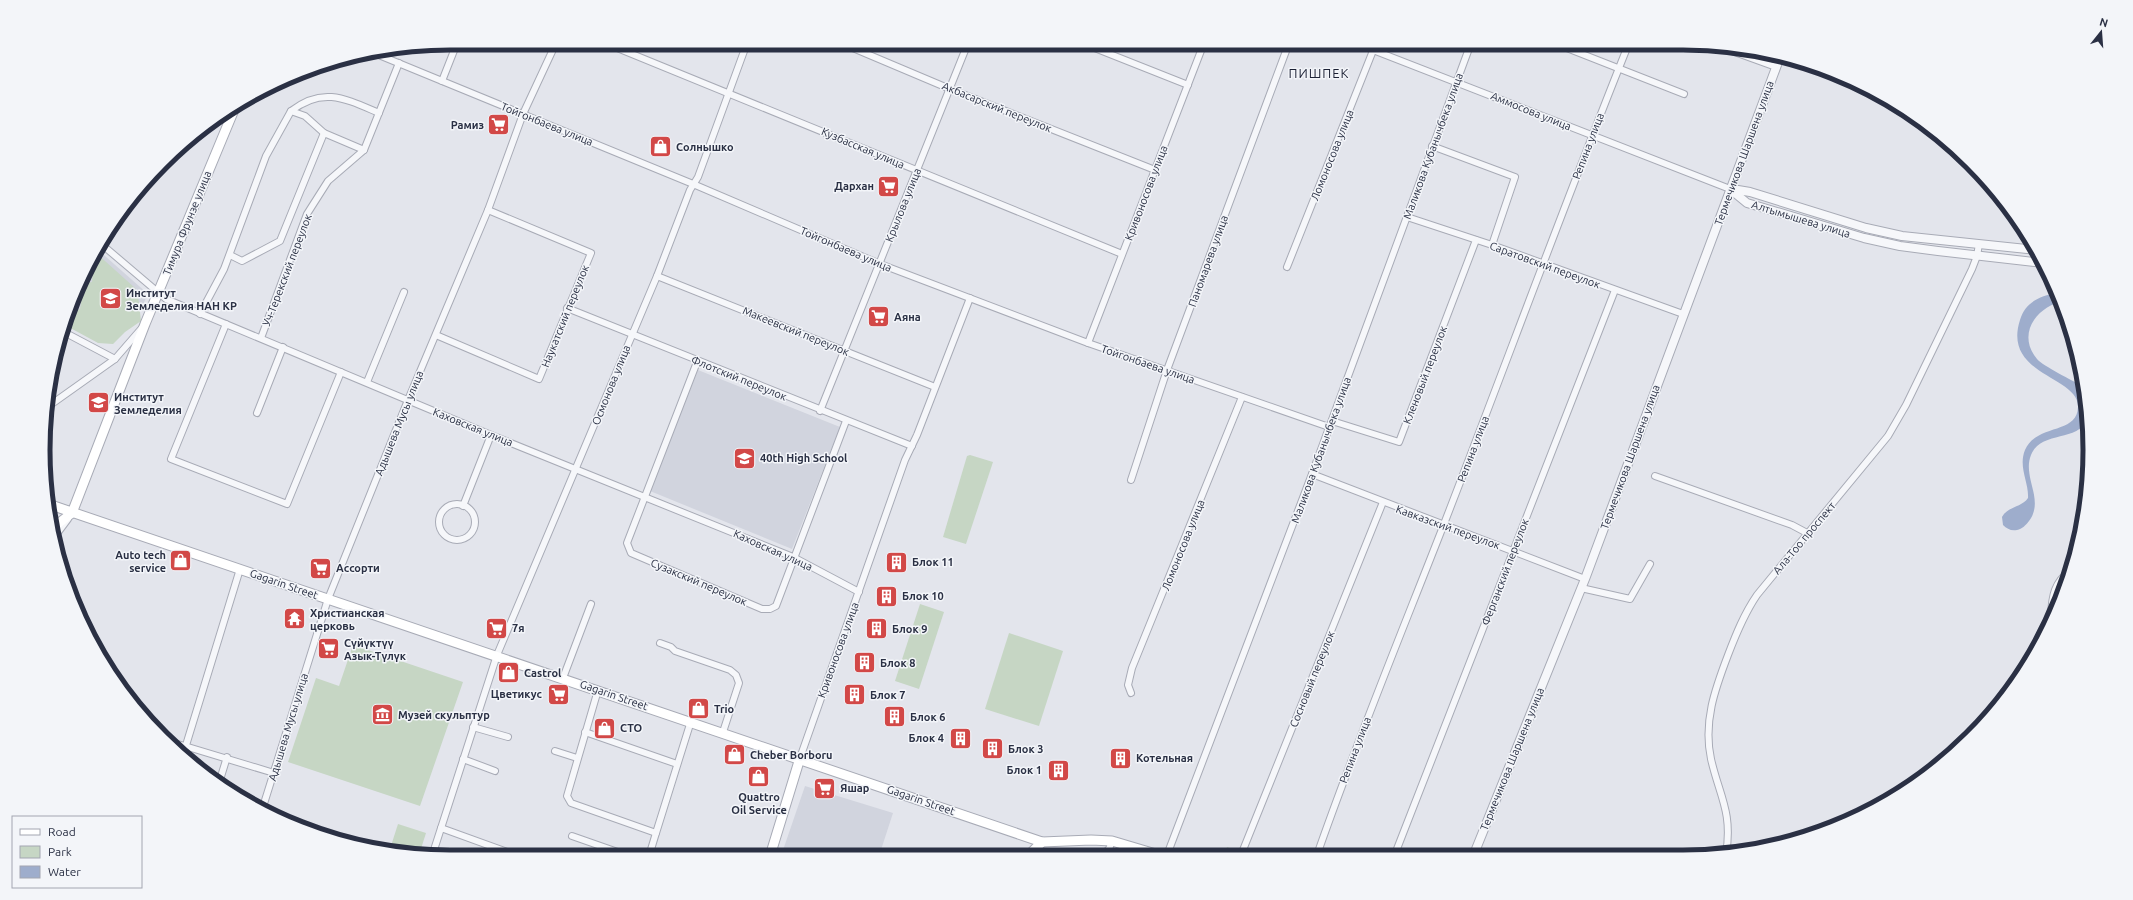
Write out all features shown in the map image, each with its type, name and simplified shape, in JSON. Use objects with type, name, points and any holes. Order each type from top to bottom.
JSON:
[{"type":"main road","name":"Тимура Фрунзе улица","points":[[72,513],[145,324],[232,115]]},
{"type":"main road","name":"Gagarin Street","points":[[54,506],[800,758],[1042,842],[1091,840],[1112,841],[1142,850]]},
{"type":"main road","points":[[57,523],[72,513]]},
{"type":"main road","name":"Кривоносова улица","points":[[772,850],[800,758]]},
{"type":"main road","points":[[1034,850],[1042,842]]},
{"type":"street","points":[[442,81],[453,50]]},
{"type":"street","name":"Адышева Мусы улица","points":[[264,804],[328,599],[408,400],[488,210],[523,114],[553,50]]},
{"type":"street","name":"Кузбасская улица","points":[[622,50],[1122,254]]},
{"type":"street","name":"Осмонова улица","points":[[434,849],[497,656],[658,276],[698,177],[744,50]]},
{"type":"street","name":"Акбасарский переулок","points":[[858,50],[950,89],[1155,170]]},
{"type":"street","name":"Крылова улица","points":[[820,411],[965,50]]},
{"type":"street","points":[[1100,50],[1188,85]]},
{"type":"street","name":"Кривоносова улица","points":[[1088,343],[1201,50]]},
{"type":"street","name":"Паномарева улица","points":[[1131,480],[1167,370],[1286,50]]},
{"type":"street","name":"Аммосова улица","points":[[1373,50],[1730,189]]},
{"type":"street","name":"Ломоносова улица","points":[[1287,267],[1373,50]]},
{"type":"street","name":"Маликова Кубанычбека улица","points":[[1169,850],[1331,424],[1468,50]]},
{"type":"street","points":[[1572,50],[1684,94]]},
{"type":"street","name":"Репина улица","points":[[1319,850],[1345,774],[1444,525],[1592,135],[1627,50]]},
{"type":"street","points":[[1737,53],[1776,68]]},
{"type":"street","name":"Тойгонбаева улица","points":[[382,56],[694,184],[880,264],[1088,343],[1242,397],[1331,424]]},
{"type":"street","name":"Термечикова Шаршена улица","points":[[1476,850],[1585,579],[1778,62]]},
{"type":"street","name":"Уч-Терекский переулок","points":[[261,338],[307,214],[328,181],[364,150],[399,63]]},
{"type":"street","points":[[200,314],[230,255],[266,156],[291,111],[308,100],[328,96],[346,100],[379,113]]},
{"type":"street","points":[[291,111],[305,116],[324,133],[364,150]]},
{"type":"street","name":"Уч-Терекский переулок","points":[[230,255],[242,262],[280,241],[324,133]]},
{"type":"street","points":[[1432,146],[1515,177],[1492,245]]},
{"type":"street","name":"Алтымышева улица","points":[[1730,189],[1750,192],[1859,226],[1894,234],[2029,249]]},
{"type":"street","name":"Алтымышева улица","points":[[1730,189],[1747,203],[1864,238],[1900,246],[2036,262]]},
{"type":"street","name":"Наукатский переулок","points":[[436,335],[539,379],[567,308],[591,253],[488,210]]},
{"type":"street","name":"Саратовский переулок","points":[[1407,217],[1492,245],[1684,314]]},
{"type":"street","name":"Кленовый переулок","points":[[1331,424],[1399,442],[1476,240]]},
{"type":"street","name":"Ала-Тоо проспект","points":[[1726,848],[1728,817],[1708,744],[1710,709],[1723,668],[1748,608],[1807,533],[1875,454],[1897,423],[1977,256],[1979,244]]},
{"type":"street","name":"Каховская улица","points":[[105,248],[166,298],[200,314],[283,347],[491,435],[793,557],[859,592]]},
{"type":"street","name":"Макеевский переулок","points":[[658,276],[935,387]]},
{"type":"street","name":"Ферганский переулок","points":[[1397,850],[1514,551],[1614,290]]},
{"type":"street","points":[[366,382],[404,292]]},
{"type":"street","name":"Кривоносова улица","points":[[800,758],[905,460],[912,446],[970,298]]},
{"type":"street","name":"Флотский переулок","points":[[567,308],[820,411],[912,446]]},
{"type":"street","points":[[53,403],[114,359],[145,324]]},
{"type":"street","points":[[226,324],[171,459],[287,504],[341,372]]},
{"type":"street","points":[[67,334],[114,359]]},
{"type":"street","points":[[257,413],[283,347]]},
{"type":"street","name":"Сузакский переулок","points":[[698,362],[644,496],[627,543],[631,553],[762,609],[770,609],[776,606],[793,557],[846,421]]},
{"type":"street","name":"Ломоносова улица","points":[[1132,693],[1128,685],[1132,668],[1242,397]]},
{"type":"street","points":[[464,506],[491,435]]},
{"type":"street","name":"Кавказский переулок","points":[[1312,474],[1585,579]]},
{"type":"street","points":[[1655,476],[1792,525],[1807,533]]},
{"type":"street","name":"Сосновый переулок","points":[[1243,850],[1383,502]]},
{"type":"street","points":[[458,504],[464,506],[473,515],[474,528],[471,533],[463,539],[451,539],[441,530],[440,516],[448,507],[458,504]]},
{"type":"street","name":"Тимура Фрунзе улица","points":[[59,531],[72,513]]},
{"type":"street","points":[[1581,588],[1630,599],[1650,564]]},
{"type":"street","points":[[185,750],[240,569]]},
{"type":"street","points":[[2053,603],[2054,588],[2062,578]]},
{"type":"street","points":[[563,678],[591,604]]},
{"type":"street","points":[[660,643],[671,647],[675,651],[730,670],[736,675],[739,683],[723,732]]},
{"type":"street","points":[[598,690],[567,796],[571,803],[656,833]]},
{"type":"street","points":[[651,850],[691,722]]},
{"type":"street","points":[[473,727],[508,737]]},
{"type":"street","points":[[585,732],[678,764]]},
{"type":"street","points":[[179,744],[227,757],[274,773]]},
{"type":"street","points":[[556,751],[577,758]]},
{"type":"street","points":[[221,778],[227,757]]},
{"type":"street","points":[[463,759],[495,771]]},
{"type":"street","points":[[441,828],[502,850]]},
{"type":"street","points":[[572,836],[614,850]]},
{"type":"street","points":[[1108,850],[1112,841]]},
{"type":"shaded area","name":"Институт Земледелия НАН КР","points":[[102,253],[148,294],[135,321],[72,319],[91,273]]},
{"type":"shaded area","name":"40th High School","points":[[698,370],[840,427],[792,549],[650,491]]},
{"type":"shaded area","points":[[805,786],[893,813],[881,850],[783,850]]},
{"type":"green space","name":"Институт Земледелия НАН КР","points":[[100,257],[135,288],[138,295],[141,321],[125,332],[113,344],[98,343],[69,327],[75,311],[80,309],[83,291],[87,283],[92,282],[93,270]]},
{"type":"green space","points":[[970,455],[993,462],[966,544],[943,537],[967,456]]},
{"type":"green space","points":[[920,604],[944,612],[919,689],[895,681]]},
{"type":"green space","points":[[1009,633],[1063,651],[1039,726],[985,709]]},
{"type":"green space","points":[[353,645],[463,682],[420,806],[288,762],[316,678],[339,686]]},
{"type":"green space","points":[[398,824],[426,833],[421,849],[391,846]]},
{"type":"green space","points":[[1227,847],[1235,850],[1226,850]]},
{"type":"water","points":[[2052,294],[2055,304],[2043,310],[2032,324],[2029,332],[2031,350],[2040,362],[2077,383],[2082,427],[2076,431],[2043,442],[2036,447],[2031,455],[2029,463],[2029,472],[2035,505],[2033,513],[2024,527],[2017,530],[2011,530],[2003,525],[2002,517],[2005,513],[2022,504],[2028,498],[2023,468],[2023,456],[2025,450],[2038,436],[2071,422],[2076,416],[2078,407],[2075,397],[2067,388],[2031,364],[2022,353],[2017,339],[2022,314],[2029,304]]},
{"type":"place","name":"Рамиз","points":[[499,125]]},
{"type":"place","name":"Солнышко","points":[[661,147]]},
{"type":"place","name":"Дархан","points":[[889,186]]},
{"type":"place","name":"Институт Земледелия НАН КР","points":[[110,299]]},
{"type":"place","name":"Аяна","points":[[879,317]]},
{"type":"place","name":"Институт Земледелия","points":[[98,403]]},
{"type":"place","name":"40th High School","points":[[745,458]]},
{"type":"place","name":"Auto tech service","points":[[181,561]]},
{"type":"place","name":"Блок 11","points":[[897,562]]},
{"type":"place","name":"Ассорти","points":[[320,568]]},
{"type":"place","name":"Блок 10","points":[[886,596]]},
{"type":"place","name":"Христианская церковь","points":[[294,619]]},
{"type":"place","name":"7я","points":[[497,628]]},
{"type":"place","name":"Блок 9","points":[[876,629]]},
{"type":"place","name":"Сүйүктүү Азык-Түлүк","points":[[328,649]]},
{"type":"place","name":"Блок 8","points":[[864,663]]},
{"type":"place","name":"Castrol","points":[[509,673]]},
{"type":"place","name":"Цветикус","points":[[558,694]]},
{"type":"place","name":"Блок 7","points":[[854,695]]},
{"type":"place","name":"Trio","points":[[698,709]]},
{"type":"place","name":"Музей скульптур","points":[[382,715]]},
{"type":"place","name":"Блок 6","points":[[894,717]]},
{"type":"place","name":"СТО","points":[[604,728]]},
{"type":"place","name":"Блок 4","points":[[960,738]]},
{"type":"place","name":"Блок 3","points":[[992,749]]},
{"type":"place","name":"Cheber Borboru","points":[[735,755]]},
{"type":"place","name":"Котельная","points":[[1121,758]]},
{"type":"place","name":"Блок 1","points":[[1058,770]]},
{"type":"place","name":"Quattro Oil Service","points":[[759,777]]},
{"type":"place","name":"Яшар","points":[[824,788]]},
{"type":"district","name":"ПИШПЕК","points":[[1319,73]]}]
